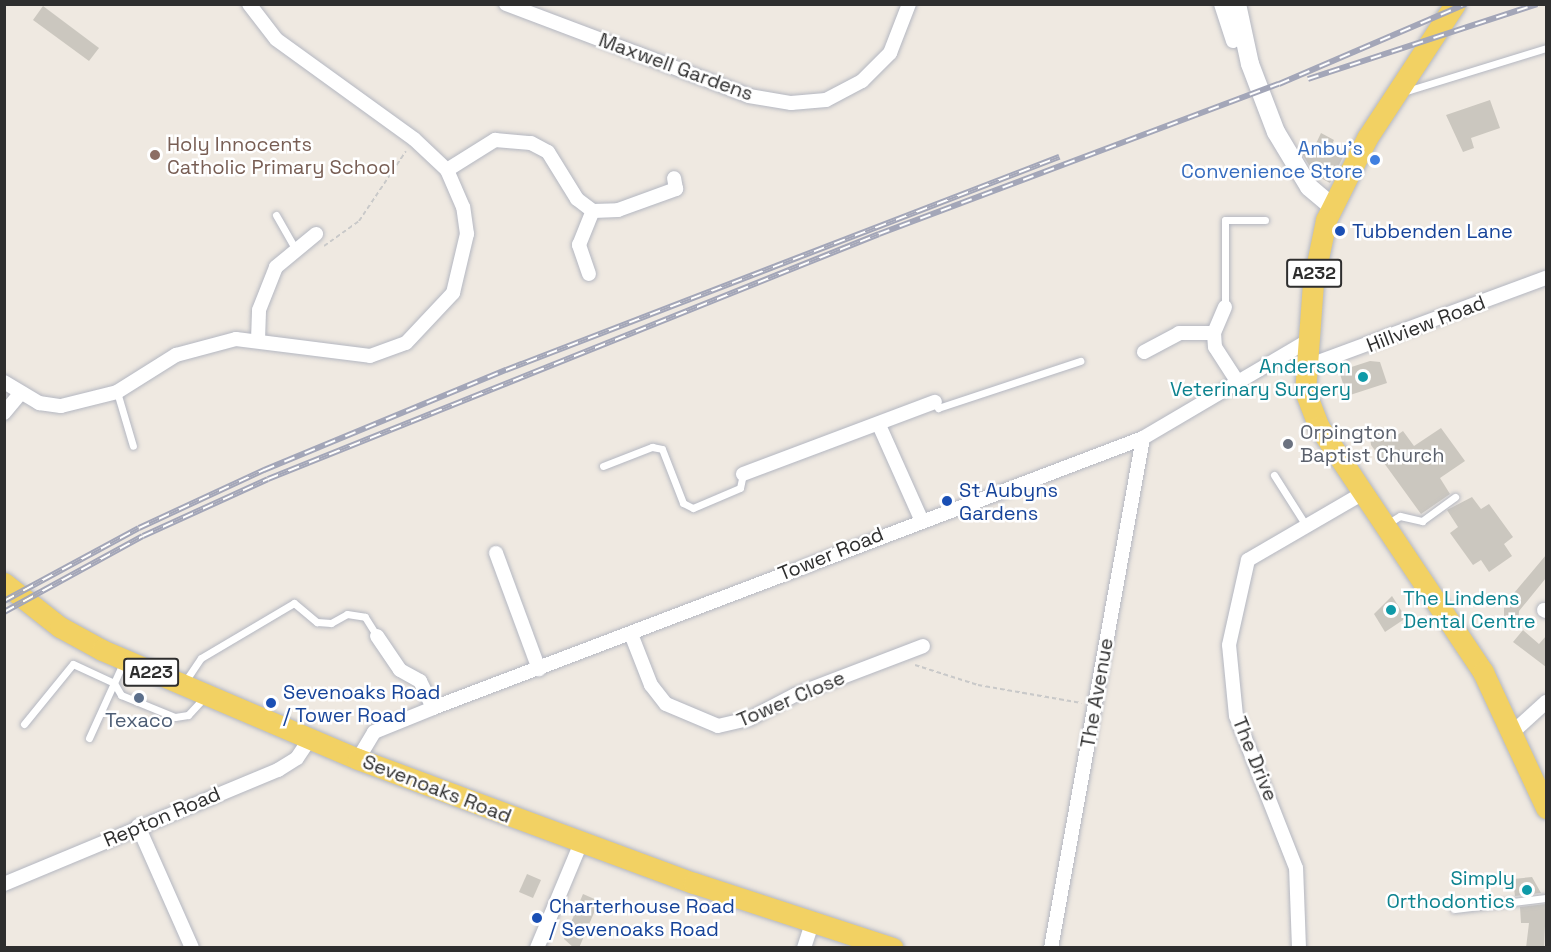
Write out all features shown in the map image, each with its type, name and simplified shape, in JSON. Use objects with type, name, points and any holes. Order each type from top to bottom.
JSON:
[{"type":"main road","name":"A232","points":[[1455,4],[1394,93],[1332,206],[1319,244],[1306,342],[1305,367],[1309,409],[1483,672],[1513,732],[1546,808]]},
{"type":"main road","name":"Sevenoaks Road","points":[[4,583],[60,627],[124,660],[357,759],[581,843],[812,923],[893,948]]},
{"type":"street","points":[[4,381],[20,394],[61,406],[117,392],[176,355],[225,340],[258,340],[370,356],[406,343],[422,330],[453,293],[463,263],[464,207],[447,170],[414,139],[276,39],[249,4]]},
{"type":"street","name":"Maxwell Gardens","points":[[506,4],[749,96],[790,103],[826,100],[862,81],[890,53],[909,4]]},
{"type":"street","points":[[1221,4],[1233,41]]},
{"type":"street","points":[[1237,4],[1250,64],[1276,132],[1315,195],[1332,206]]},
{"type":"street","points":[[447,170],[495,140],[531,143],[548,152],[577,198],[593,211],[618,210],[676,189],[674,178]]},
{"type":"street","points":[[589,274],[579,245],[593,211]]},
{"type":"street","points":[[258,340],[259,310],[276,267],[316,234]]},
{"type":"street","name":"Hillview Road","points":[[1305,367],[1546,278]]},
{"type":"street","points":[[1226,307],[1214,333],[1215,347],[1237,381]]},
{"type":"street","points":[[1144,352],[1179,333],[1214,333]]},
{"type":"street","name":"Tower Road","points":[[357,759],[374,732],[631,634],[921,519],[1143,438],[1306,342]]},
{"type":"street","points":[[4,413],[20,394]]},
{"type":"street","points":[[742,474],[879,425],[935,402]]},
{"type":"street","points":[[879,425],[921,519]]},
{"type":"street","name":"The Avenue","points":[[1051,948],[1143,438]]},
{"type":"street","name":"The Drive","points":[[1299,948],[1302,906],[1296,868],[1236,716],[1228,658],[1245,566],[1257,553],[1363,493]]},
{"type":"street","points":[[496,553],[538,669]]},
{"type":"street","name":"Tower Close","points":[[631,634],[651,685],[666,704],[718,726],[749,719],[795,695],[916,648]]},
{"type":"street","points":[[378,636],[400,670],[420,681],[433,708]]},
{"type":"street","points":[[1513,732],[1546,702]]},
{"type":"street","name":"Repton Road","points":[[4,884],[138,826],[278,770],[297,758],[310,739]]},
{"type":"street","points":[[138,826],[192,948]]},
{"type":"street","points":[[537,948],[581,843]]},
{"type":"street","points":[[804,948],[812,923]]},
{"type":"lane","points":[[1394,93],[1414,92],[1546,48]]},
{"type":"lane","points":[[276,215],[296,250]]},
{"type":"lane","points":[[1226,307],[1225,220],[1265,220]]},
{"type":"lane","points":[[935,402],[938,408],[1080,361]]},
{"type":"lane","points":[[117,392],[133,446]]},
{"type":"lane","points":[[603,466],[652,447],[662,449],[683,503],[693,508],[740,488],[742,474]]},
{"type":"lane","points":[[1274,475],[1307,526]]},
{"type":"lane","points":[[1385,526],[1400,516],[1422,521],[1455,497]]},
{"type":"lane","points":[[183,686],[201,658],[294,603],[317,622],[331,623],[347,614],[365,617],[378,636]]},
{"type":"lane","points":[[89,738],[124,660]]},
{"type":"lane","points":[[24,724],[73,664],[114,683],[121,694],[175,717],[188,715],[205,696]]},
{"type":"lane","points":[[1454,909],[1546,898]]},
{"type":"path","points":[[316,234],[325,248],[359,221],[414,139]]},
{"type":"path","points":[[916,648],[916,666],[978,686],[1095,705]]},
{"type":"building","points":[[43,6],[99,48],[89,61],[33,20]]},
{"type":"building","points":[[1490,100],[1500,128],[1471,138],[1474,148],[1463,152],[1446,115]]},
{"type":"building","points":[[1321,133],[1334,140],[1330,148],[1344,155],[1330,183],[1315,175],[1298,147],[1311,154]]},
{"type":"building","name":"Anderson Veterinary Surgery","points":[[1370,361],[1380,362],[1387,383],[1347,396],[1339,371]]},
{"type":"building","points":[[1385,427],[1393,438],[1403,431],[1414,446],[1441,428],[1465,461],[1440,478],[1450,494],[1421,514],[1371,445],[1370,437]]},
{"type":"building","points":[[1472,497],[1481,509],[1489,504],[1513,537],[1504,544],[1512,556],[1489,572],[1481,560],[1473,565],[1450,533],[1458,527],[1447,510]]},
{"type":"building","points":[[1546,555],[1546,578],[1519,611],[1518,627],[1504,627],[1504,605]]},
{"type":"building","name":"The Lindens Dental Centre","points":[[1392,596],[1406,618],[1385,632],[1374,614]]},
{"type":"building","points":[[1523,630],[1539,644],[1546,636],[1546,667],[1513,642]]},
{"type":"building","points":[[527,874],[541,880],[533,898],[519,892]]},
{"type":"building","name":"Simply Orthodontics","points":[[1532,877],[1541,893],[1515,896],[1513,879]]},
{"type":"building","points":[[583,894],[599,901],[579,948],[574,948],[564,939]]},
{"type":"building","points":[[1546,904],[1544,948],[1526,948],[1529,923],[1521,923],[1520,907]]},
{"type":"railway","points":[[4,612],[143,536],[268,479],[879,234],[1279,84],[1466,4]]},
{"type":"railway","points":[[1308,79],[1537,4]]},
{"type":"railway","points":[[4,601],[139,528],[264,470],[506,370],[1059,157]]},
{"type":"place","name":"Holy Innocents Catholic Primary School","points":[[155,155]]},
{"type":"place","name":"Anbu's Convenience Store","points":[[1375,160]]},
{"type":"place","name":"Tubbenden Lane","points":[[1340,231]]},
{"type":"place","name":"Anderson Veterinary Surgery","points":[[1363,377]]},
{"type":"place","name":"Orpington Baptist Church","points":[[1288,444]]},
{"type":"place","name":"St Aubyns Gardens","points":[[947,501]]},
{"type":"place","name":"The Lindens Dental Centre","points":[[1391,610]]},
{"type":"place","name":"Texaco","points":[[139,698]]},
{"type":"place","name":"Sevenoaks Road / Tower Road","points":[[271,703]]},
{"type":"place","name":"Simply Orthodontics","points":[[1527,890]]},
{"type":"place","name":"Charterhouse Road / Sevenoaks Road","points":[[537,918]]}]
